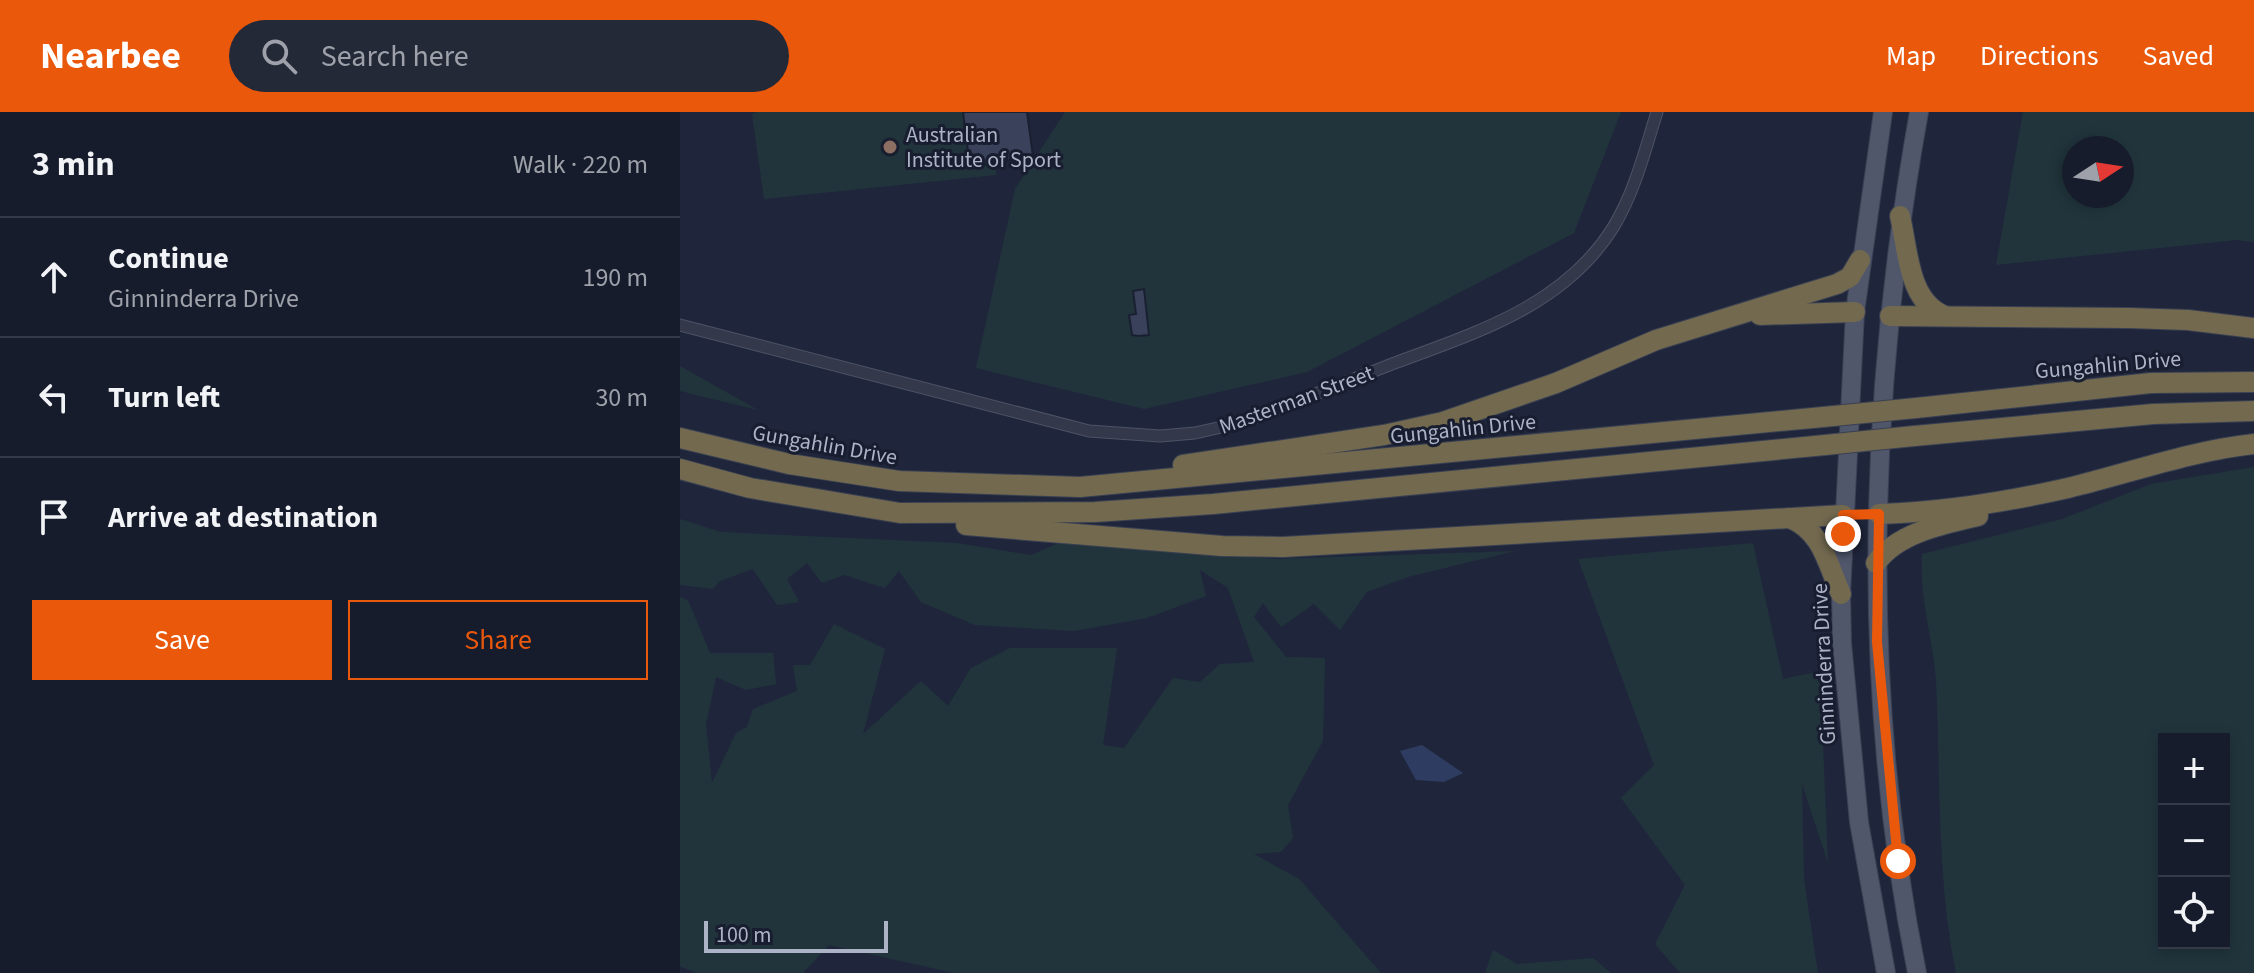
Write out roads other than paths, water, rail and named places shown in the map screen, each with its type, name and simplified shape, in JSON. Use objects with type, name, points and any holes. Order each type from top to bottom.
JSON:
[{"type":"highway","points":[[1900,216],[1910,268],[1923,299],[1931,311],[1948,317]]},
{"type":"highway","points":[[996,485],[1147,470],[1414,428],[1500,403],[1656,340],[1837,284],[1850,277],[1860,260]]},
{"type":"highway","points":[[1720,319],[1791,312],[1855,312]]},
{"type":"highway","points":[[1890,316],[2158,319],[2254,328]]},
{"type":"highway","name":"Gungahlin Drive","points":[[680,438],[848,475],[935,485],[1080,487],[2151,383],[2254,382]]},
{"type":"highway","points":[[900,513],[1155,509],[2153,414],[2254,411]]},
{"type":"highway","points":[[1879,514],[1957,509],[2065,488],[2181,457],[2254,444]]},
{"type":"highway","points":[[680,469],[750,488],[900,513],[926,521],[1222,546],[1283,547],[1843,515]]},
{"type":"highway","points":[[1876,563],[1887,547],[1901,540],[1967,519],[2039,502],[2065,488]]},
{"type":"highway","points":[[1789,518],[1807,526],[1816,536],[1841,594]]},
{"type":"main road","name":"Ginninderra Drive","points":[[1883,112],[1855,312],[1841,594],[1856,794],[1865,867],[1886,973]]},
{"type":"main road","points":[[1917,973],[1887,776],[1877,642],[1876,563],[1890,316],[1900,216],[1919,112]]},
{"type":"main road","points":[[1855,312],[1890,316]]},
{"type":"main road","points":[[1843,515],[1879,514]]},
{"type":"street","name":"Masterman Street","points":[[680,325],[1089,431],[1160,436],[1221,427],[1480,331],[1520,313],[1562,286],[1593,255],[1614,225],[1632,190],[1657,112]]},
{"type":"water","points":[[1422,745],[1463,773],[1444,782],[1416,780],[1400,751]]},
{"type":"place","name":"Australian Institute of Sport","points":[[890,147]]}]
